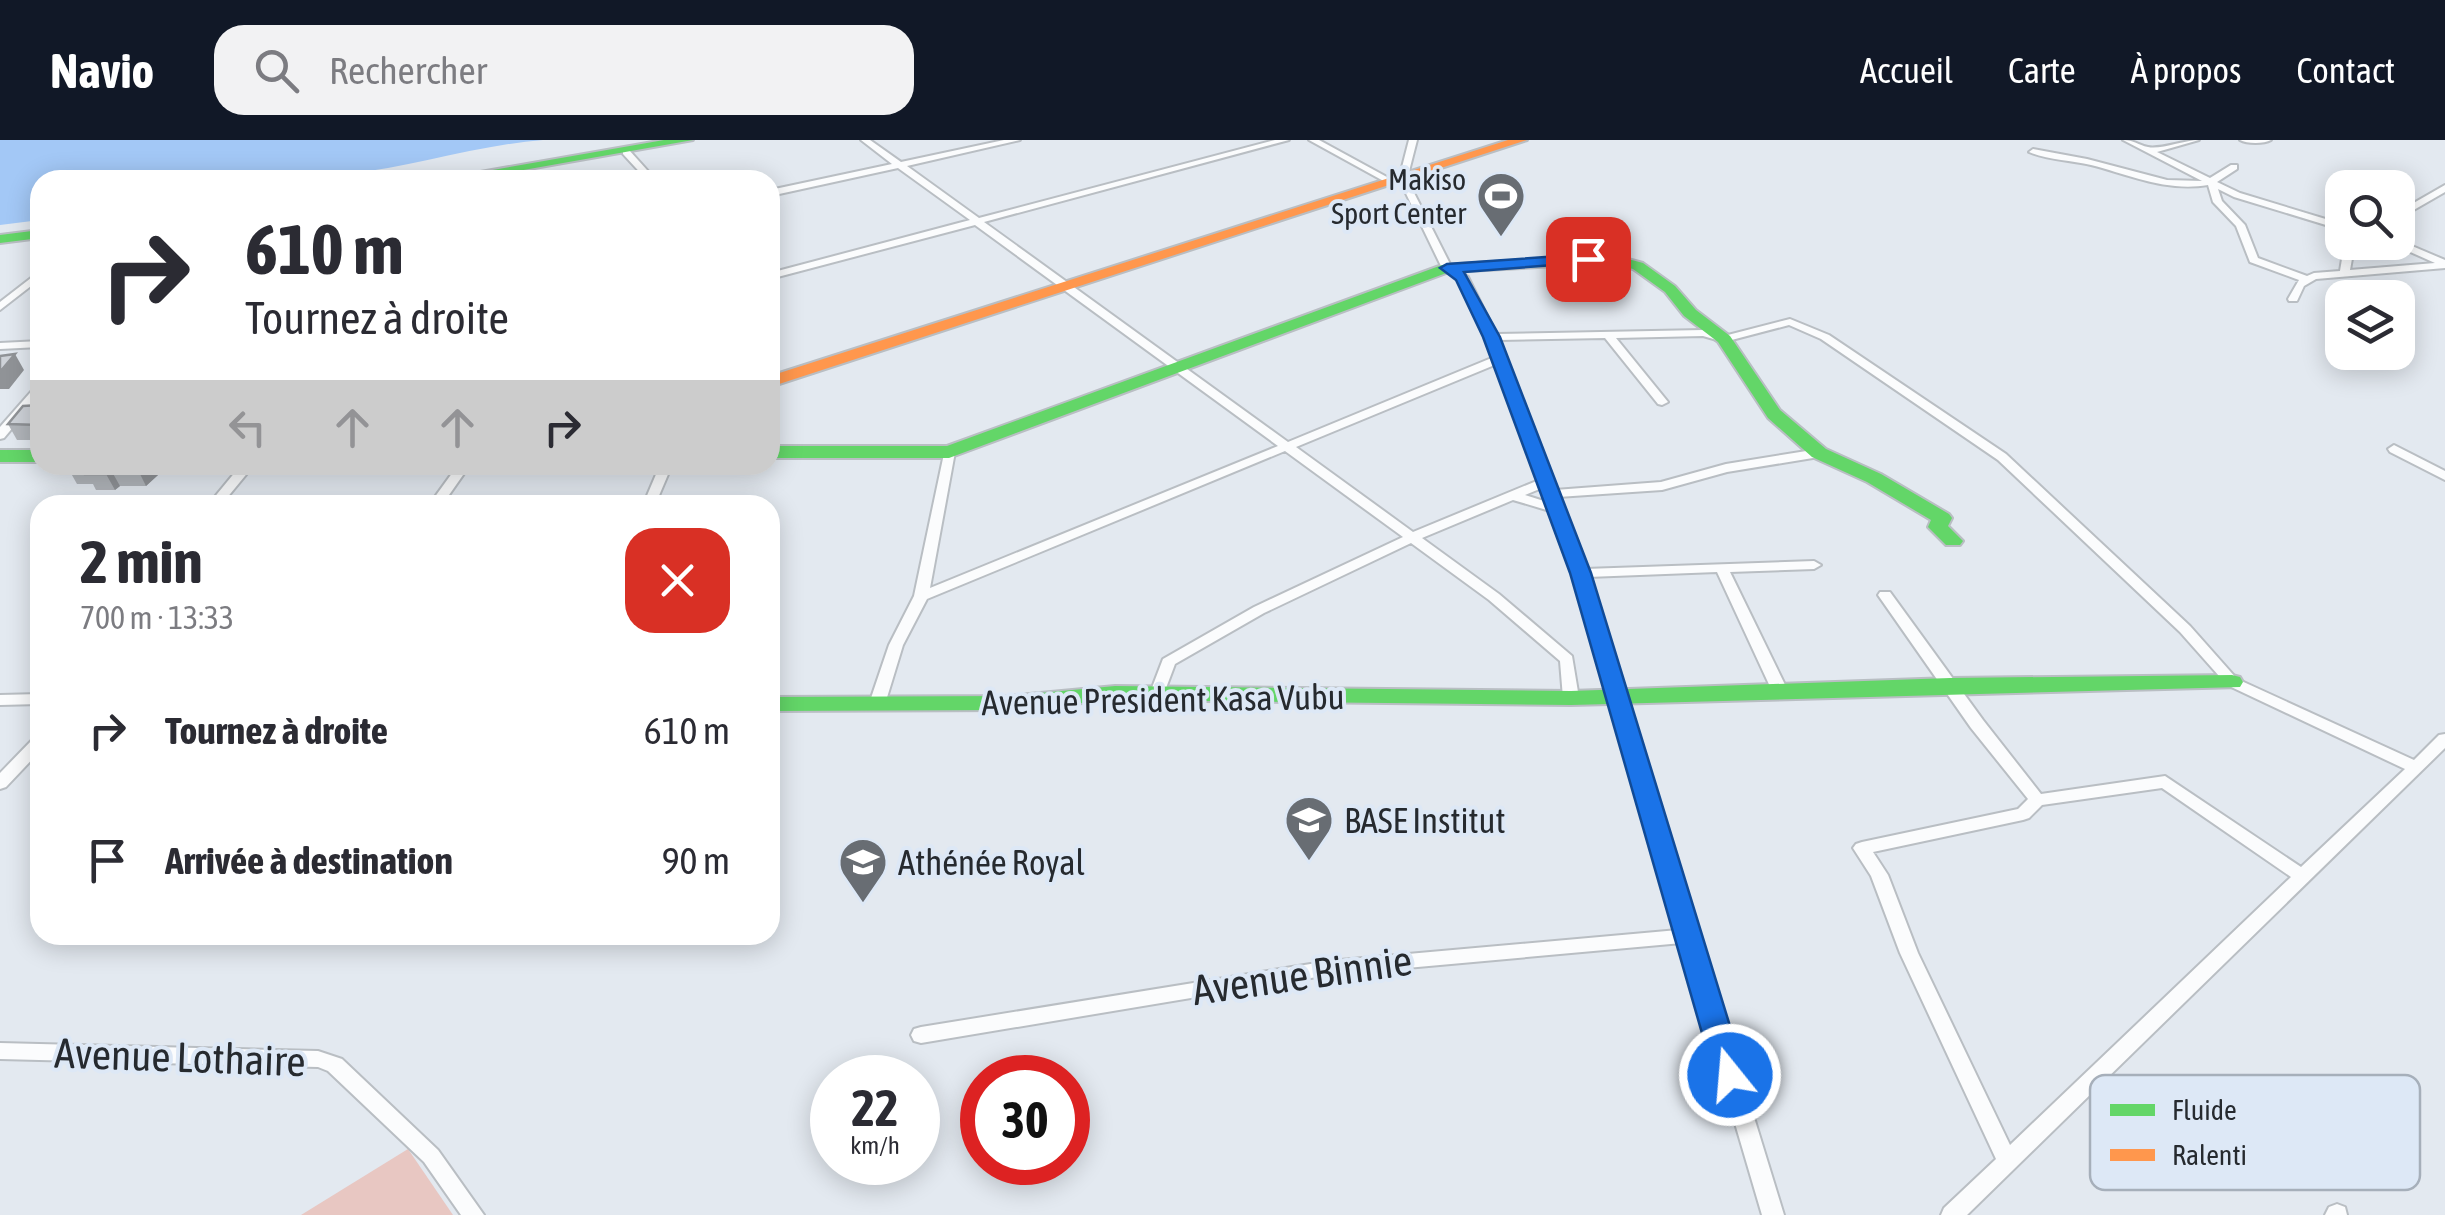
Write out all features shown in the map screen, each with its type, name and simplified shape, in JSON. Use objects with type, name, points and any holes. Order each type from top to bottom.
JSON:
[{"type":"street","points":[[508,170],[687,140]]},
{"type":"street","points":[[865,140],[1416,539],[1567,659],[1572,698]]},
{"type":"street","points":[[780,191],[1016,140]]},
{"type":"street","points":[[780,273],[1285,140]]},
{"type":"street","points":[[1312,140],[1398,180],[1446,276],[1492,337],[1580,573],[1772,1215]]},
{"type":"street","points":[[1398,180],[1413,140]]},
{"type":"street","points":[[780,379],[1521,140]]},
{"type":"street","points":[[2127,140],[2270,208],[2325,223]]},
{"type":"street","points":[[2148,151],[2195,140]]},
{"type":"street","points":[[2244,140],[2267,140]]},
{"type":"street","points":[[626,152],[643,170]]},
{"type":"street","points":[[2033,152],[2093,163],[2148,180],[2211,182],[2222,180],[2234,166]]},
{"type":"street","points":[[2211,182],[2218,202],[2240,226],[2254,260],[2305,279],[2345,271],[2445,264]]},
{"type":"street","points":[[2415,206],[2445,188]]},
{"type":"street","points":[[0,239],[30,235]]},
{"type":"street","points":[[2415,252],[2445,264]]},
{"type":"street","points":[[780,452],[949,452],[1176,368],[1446,276],[1623,260],[1670,289],[1690,312],[1724,339],[1774,414],[1819,452],[1874,478],[1942,518],[1938,527],[1953,540]]},
{"type":"street","points":[[2345,271],[2347,260]]},
{"type":"street","points":[[2294,299],[2305,279]]},
{"type":"street","points":[[0,307],[30,282]]},
{"type":"street","points":[[1492,337],[1703,334],[1724,339],[1790,322],[1826,337],[2002,457],[2172,616],[2232,682],[2412,766]]},
{"type":"street","points":[[1608,335],[1662,402]]},
{"type":"street","points":[[0,346],[30,344]]},
{"type":"street","points":[[921,596],[1500,359]]},
{"type":"street","points":[[1469,374],[1508,380]]},
{"type":"street","points":[[0,434],[30,400]]},
{"type":"street","points":[[2394,449],[2445,476]]},
{"type":"street","points":[[877,704],[896,645],[921,596],[949,452]]},
{"type":"street","points":[[1158,693],[1168,662],[1222,628],[1292,592],[1512,495],[1549,488],[1662,486],[1726,468],[1819,452]]},
{"type":"street","points":[[0,456],[30,456]]},
{"type":"street","points":[[222,495],[240,475]]},
{"type":"street","points":[[1512,495],[1557,509]]},
{"type":"street","points":[[1580,573],[1814,565]]},
{"type":"street","points":[[1723,571],[1781,693]]},
{"type":"street","points":[[1885,595],[2037,800]]},
{"type":"street","name":"Avenue President Kasa Vubu","points":[[780,704],[1008,703],[1115,693],[1572,698],[1950,685],[2232,682]]},
{"type":"street","points":[[0,700],[30,700]]},
{"type":"street","points":[[2098,1075],[2412,766],[2445,739]]},
{"type":"street","points":[[0,784],[30,752]]},
{"type":"street","points":[[2008,1162],[1862,848],[2023,814],[2037,800],[2165,782],[2303,877]]},
{"type":"street","name":"Avenue Binnie","points":[[920,1035],[1329,968],[1686,936]]},
{"type":"street","name":"Avenue Lothaire","points":[[0,1050],[318,1059],[335,1066],[431,1156],[473,1215]]},
{"type":"street","points":[[1952,1215],[2090,1083]]},
{"type":"shaded area","points":[[408,1149],[453,1215],[301,1215]]},
{"type":"water","points":[[0,140],[543,140],[377,170],[30,170],[30,221],[0,225]]},
{"type":"building","points":[[15,354],[0,372],[0,356]]},
{"type":"building","points":[[23,406],[30,406],[30,425],[8,424]]},
{"type":"traffic: fast","points":[[503,170],[687,140]]},
{"type":"traffic: fast","points":[[0,239],[30,235]]},
{"type":"traffic: fast","points":[[780,452],[949,452],[1447,268],[1613,259],[1638,266],[1670,289],[1690,313],[1724,339],[1774,414],[1819,453],[1874,478],[1942,518],[1938,527],[1953,541]]},
{"type":"traffic: fast","points":[[0,456],[30,456]]},
{"type":"traffic: fast","points":[[780,704],[1008,703],[1115,693],[1571,698],[1950,685],[2232,682]]},
{"type":"traffic: slow","points":[[780,379],[1521,140]]},
{"type":"place","name":"Makiso Sport Center","points":[[1501,238]]},
{"type":"place","name":"BASE Institut","points":[[1309,862]]},
{"type":"place","name":"Athénée Royal","points":[[863,904]]},
{"type":"route","points":[[1588,259],[1447,268],[1462,277],[1492,337],[1580,573],[1730,1075]]}]
